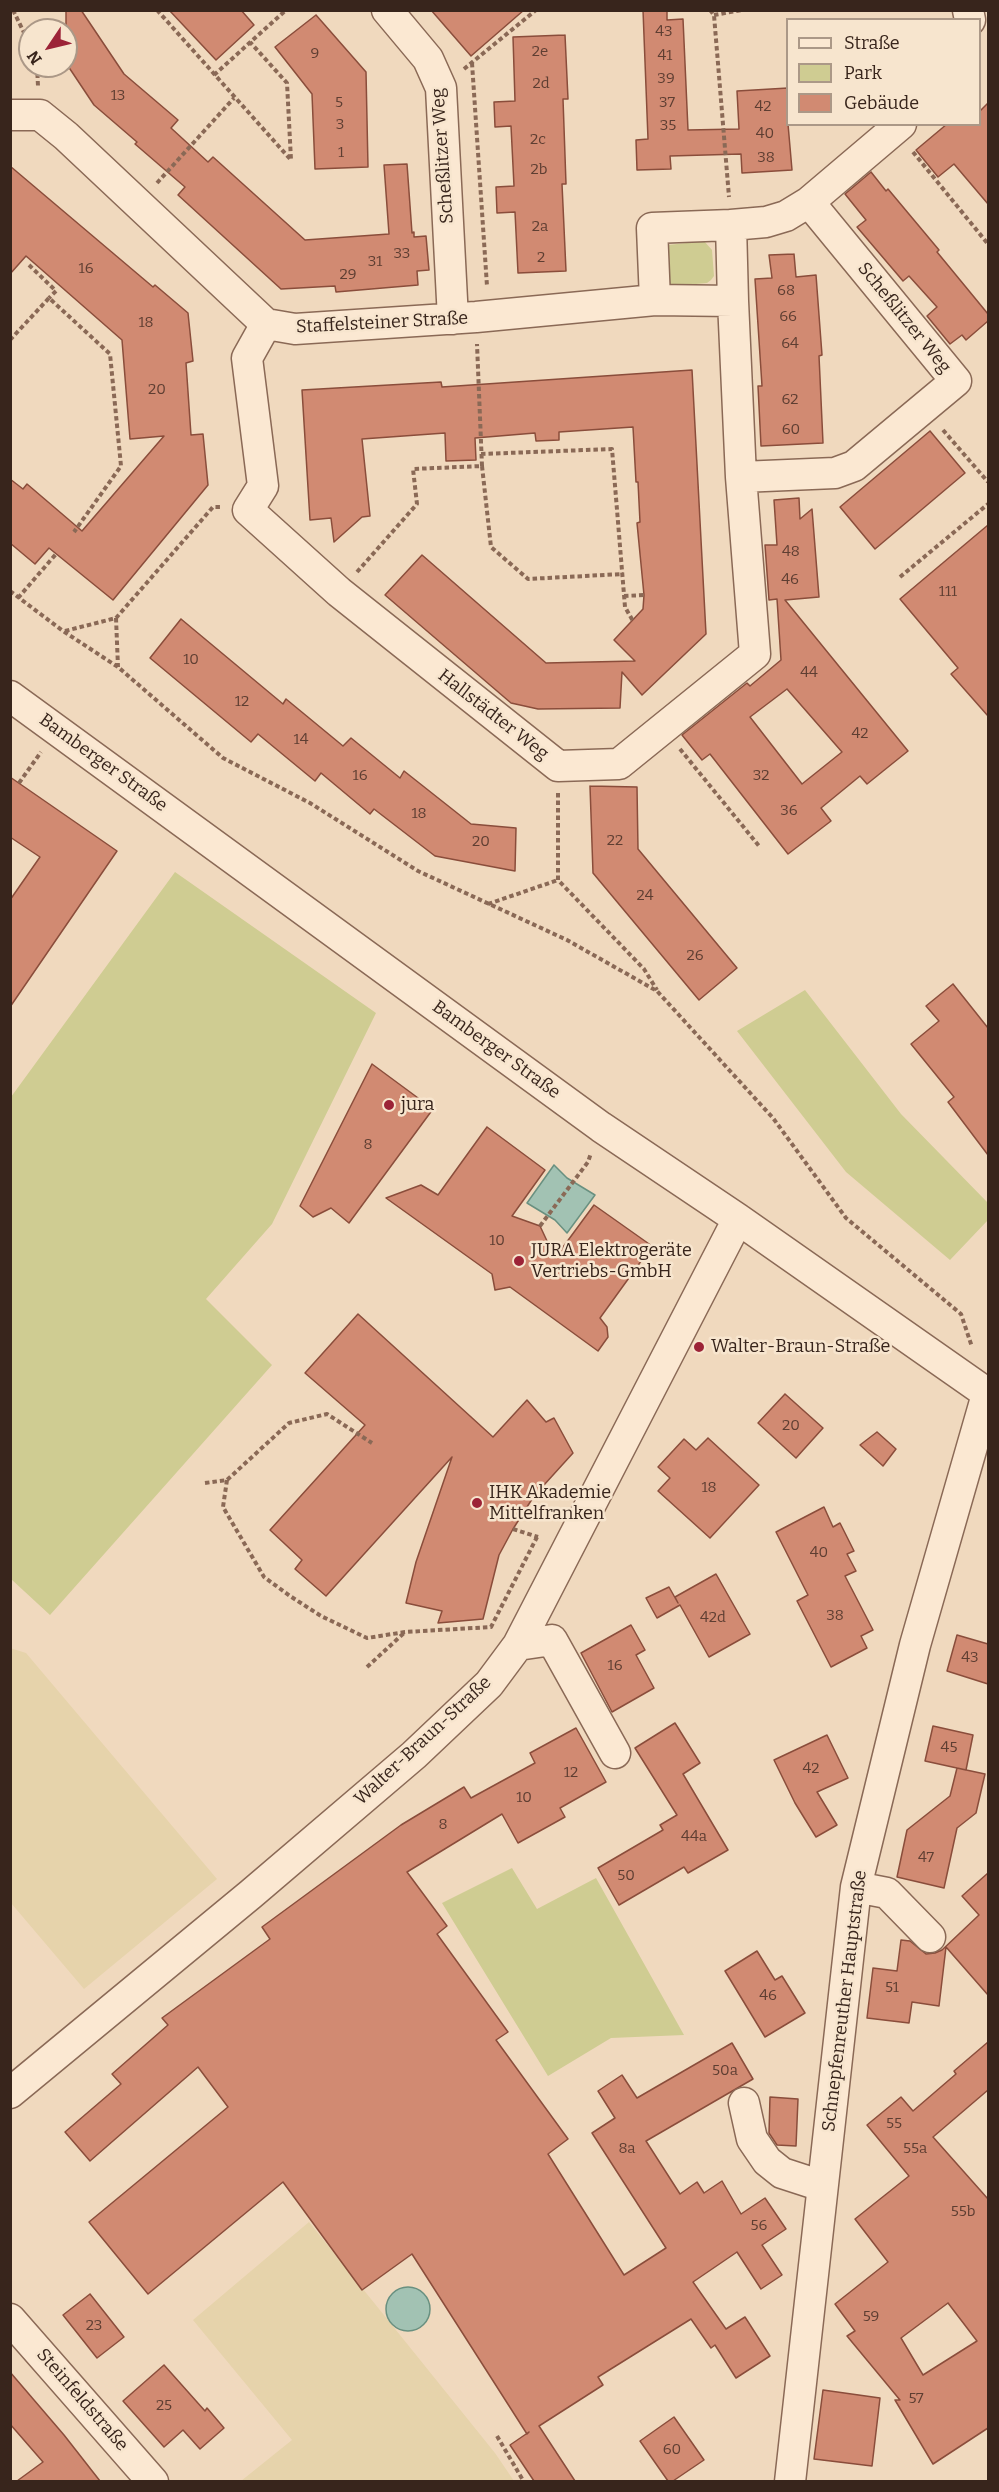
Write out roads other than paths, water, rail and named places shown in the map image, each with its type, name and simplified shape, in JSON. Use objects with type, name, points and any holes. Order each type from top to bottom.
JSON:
[{"type":"street","name":"Scheßlitzer Weg","points":[[387,10],[428,59],[441,88],[472,317]]},
{"type":"street","points":[[10,115],[40,115],[138,203],[266,324]]},
{"type":"street","points":[[655,300],[652,228],[731,225],[786,216],[809,202],[897,127]]},
{"type":"street","name":"Scheßlitzer Weg","points":[[741,477],[835,473],[854,466],[956,381],[809,202]]},
{"type":"street","points":[[731,225],[734,308]]},
{"type":"street","name":"Staffelsteiner Straße","points":[[266,324],[295,329],[472,317],[655,300],[734,308]]},
{"type":"street","name":"Hallstädter Weg","points":[[266,324],[248,358],[263,486],[248,510],[339,592],[558,766],[619,764],[755,654],[741,477],[734,308]]},
{"type":"street","name":"Bamberger Straße","points":[[10,696],[601,1127],[988,1393]]},
{"type":"street","name":"Walter-Braun-Straße","points":[[10,2093],[252,1894],[414,1755],[489,1684],[518,1645],[738,1219]]},
{"type":"street","name":"Schnepfenreuther Hauptstraße","points":[[790,2481],[856,1887],[915,1645],[988,1393]]},
{"type":"street","points":[[518,1645],[552,1640],[615,1753]]},
{"type":"street","points":[[856,1887],[887,1893],[930,1937]]},
{"type":"street","points":[[744,2103],[752,2139],[767,2161],[782,2173],[822,2186]]},
{"type":"street","name":"Steinfeldstraße","points":[[10,2319],[153,2481]]},
{"type":"place","name":"jura","points":[[389,1105]]},
{"type":"place","name":"JURA Elektrogeräte Vertriebs-GmbH","points":[[519,1261]]},
{"type":"place","name":"Walter-Braun-Straße","points":[[699,1347]]},
{"type":"place","name":"IHK Akademie Mittelfranken","points":[[477,1503]]}]
